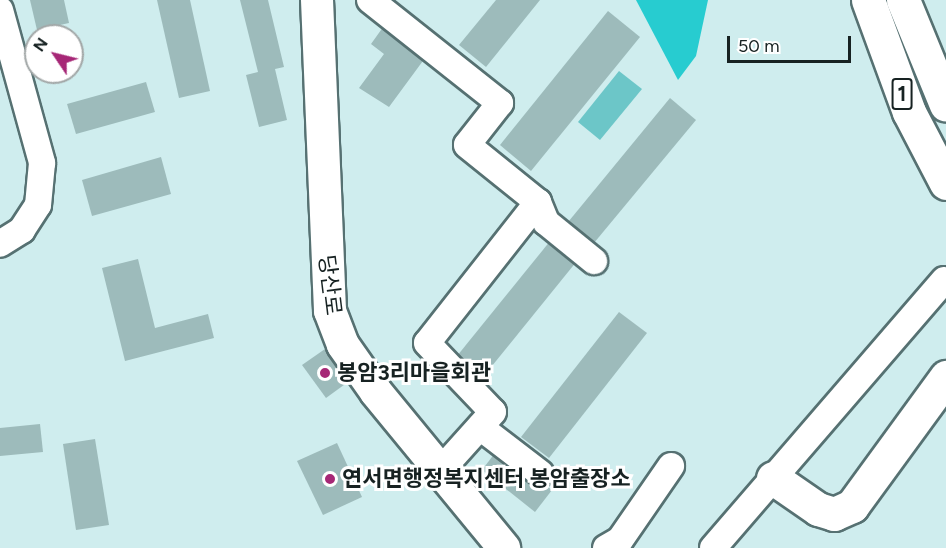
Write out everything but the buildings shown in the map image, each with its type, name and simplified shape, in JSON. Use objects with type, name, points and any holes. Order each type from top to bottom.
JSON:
[{"type":"highway","name":"1","points":[[868,0],[909,112],[946,183]]},
{"type":"highway","name":"1","points":[[903,0],[946,105]]},
{"type":"highway","points":[[773,478],[818,509],[834,514],[852,506],[946,377]]},
{"type":"main road","name":"당산로","points":[[317,0],[330,311],[343,345],[440,471],[504,548]]},
{"type":"street","points":[[370,0],[500,103],[467,145],[538,202],[546,222],[594,261]]},
{"type":"street","points":[[0,10],[42,163],[38,205],[22,230],[0,244]]},
{"type":"street","points":[[440,471],[493,412],[427,343],[538,202]]},
{"type":"street","points":[[712,548],[944,280]]},
{"type":"street","points":[[480,427],[540,473]]},
{"type":"street","points":[[606,548],[620,540],[670,466]]},
{"type":"shaded area","points":[[636,0],[708,0],[696,56],[678,80]]},
{"type":"shaded area","points":[[619,71],[642,89],[600,140],[578,122]]},
{"type":"place","name":"봉암3리마을회관","points":[[325,373]]},
{"type":"place","name":"연서면행정복지센터 봉암출장소","points":[[330,479]]}]
